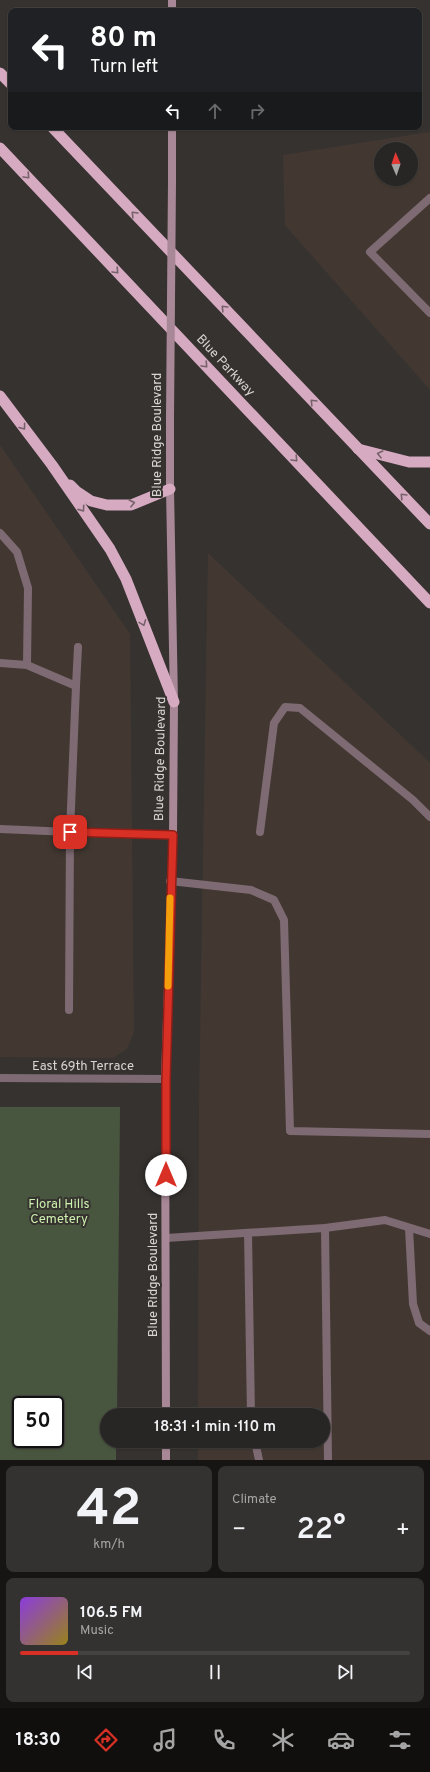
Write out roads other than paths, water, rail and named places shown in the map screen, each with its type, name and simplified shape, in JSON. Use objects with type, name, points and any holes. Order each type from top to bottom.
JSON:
[{"type":"highway","points":[[0,73],[8,81]]},
{"type":"highway","points":[[55,130],[430,524]]},
{"type":"highway","name":"Blue Parkway","points":[[0,148],[430,603]]},
{"type":"highway","points":[[0,396],[52,465],[110,549],[126,579],[174,702]]},
{"type":"highway","points":[[358,449],[409,462],[430,462]]},
{"type":"highway","points":[[52,465],[76,491],[91,501],[107,505],[131,505],[170,489]]},
{"type":"main road","name":"Blue Ridge Boulevard","points":[[166,1408],[166,1080],[170,881],[173,835],[174,702],[170,489],[172,130]]},
{"type":"main road","points":[[166,1448],[166,1460]]},
{"type":"lane","points":[[430,198],[370,252],[430,313]]},
{"type":"lane","points":[[0,533],[17,552],[28,588],[27,665]]},
{"type":"lane","points":[[70,1010],[70,832],[78,647]]},
{"type":"lane","points":[[0,663],[27,665],[76,686]]},
{"type":"lane","points":[[260,832],[274,723],[285,706],[300,708],[413,800],[430,817]]},
{"type":"lane","points":[[0,829],[173,835]]},
{"type":"lane","points":[[170,881],[251,890],[274,900],[284,920],[290,1131],[430,1134]]},
{"type":"lane","name":"East 69th Terrace","points":[[0,1078],[166,1080]]},
{"type":"lane","points":[[166,1238],[325,1228],[385,1220],[430,1234]]},
{"type":"lane","points":[[325,1228],[328,1460]]},
{"type":"lane","points":[[409,1228],[412,1304],[419,1323],[430,1331]]},
{"type":"lane","points":[[248,1233],[251,1408]]},
{"type":"lane","points":[[256,1448],[259,1460]]},
{"type":"park label","name":"Floral Hills Cemetery","points":[[59,1212]]}]
